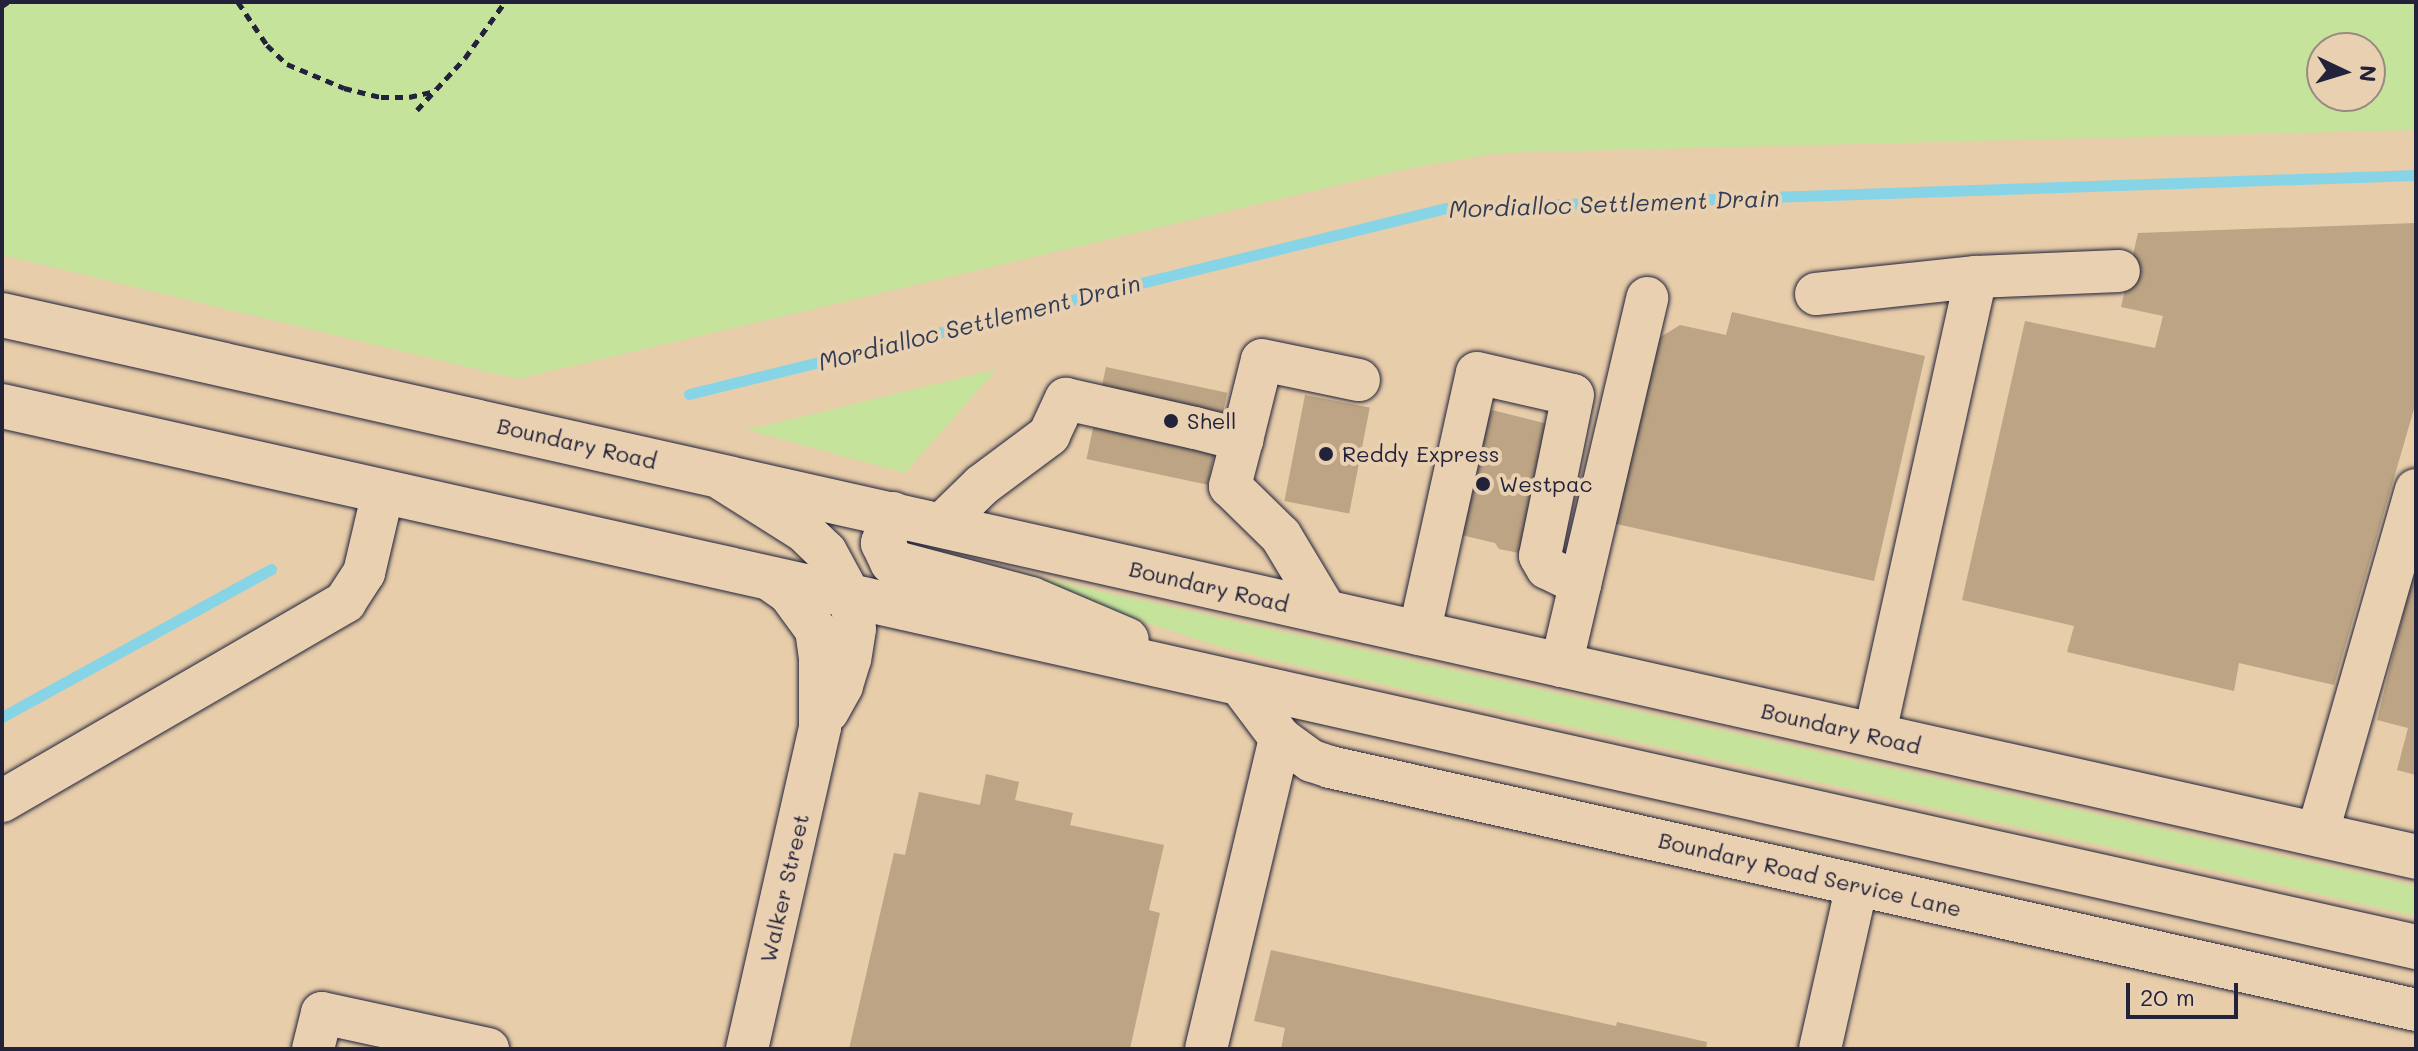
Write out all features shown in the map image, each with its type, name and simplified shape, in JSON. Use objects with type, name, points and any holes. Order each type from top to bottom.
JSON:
[{"type":"main road","name":"Boundary Road","points":[[2,315],[2416,857]]},
{"type":"main road","points":[[2,406],[2416,947]]},
{"type":"main road","points":[[893,514],[883,543],[892,562],[1031,599],[1090,621],[1194,673]]},
{"type":"street","points":[[1816,294],[1976,277],[2119,271]]},
{"type":"street","points":[[1874,736],[1976,277]]},
{"type":"street","points":[[1561,666],[1647,298]]},
{"type":"street","points":[[1327,613],[1281,536],[1230,486],[1262,360],[1359,380]]},
{"type":"street","points":[[1419,634],[1477,373],[1623,405]]},
{"type":"street","points":[[1573,395],[1540,556],[1547,568],[1580,584]]},
{"type":"street","points":[[941,525],[982,485],[1049,435],[1066,399],[1242,440]]},
{"type":"street","name":"Walker Street","points":[[714,474],[804,531],[826,552],[851,598],[855,629],[850,659],[842,686],[820,727]]},
{"type":"street","points":[[2317,835],[2416,490]]},
{"type":"street","points":[[2,801],[345,602],[364,573],[383,492]]},
{"type":"street","name":"Walker Street","points":[[747,1049],[820,727],[820,658],[816,630],[789,593],[769,579]]},
{"type":"street","name":"Boundary Road Service Lane","points":[[1238,682],[1280,738],[1312,761],[1330,767],[2416,1010]]},
{"type":"street","points":[[1206,1049],[1280,738]]},
{"type":"street","points":[[1820,1049],[1857,885]]},
{"type":"street","points":[[313,1049],[322,1013],[488,1049]]},
{"type":"path","points":[[2,6],[8,2]]},
{"type":"path","points":[[238,2],[267,45],[287,64],[344,88],[381,97],[409,97],[431,92]]},
{"type":"path","points":[[417,110],[465,58],[505,2]]},
{"type":"green space","points":[[2,2],[2416,2],[2416,130],[1498,153],[1406,169],[517,379],[2,255]]},
{"type":"green space","points":[[997,369],[905,473],[747,430]]},
{"type":"green space","points":[[935,554],[2416,886],[2416,916],[1264,658]]},
{"type":"building","points":[[2416,223],[2416,402],[2334,685],[2239,663],[2234,691],[2067,652],[2074,626],[1962,600],[2025,321],[2155,348],[2163,316],[2121,307],[2138,233]]},
{"type":"building","points":[[1732,312],[1925,356],[1874,581],[1612,523],[1654,341],[1680,325],[1726,335]]},
{"type":"building","points":[[1106,367],[1227,393],[1208,485],[1086,459]]},
{"type":"building","name":"Reddy Express","points":[[1305,395],[1370,408],[1349,514],[1284,501]]},
{"type":"building","points":[[1492,410],[1548,424],[1519,553],[1499,549],[1495,543],[1457,534],[1484,414],[1490,415]]},
{"type":"building","points":[[2415,565],[2416,775],[2397,770],[2408,728],[2377,720]]},
{"type":"building","points":[[986,774],[1019,782],[1015,800],[1073,813],[1070,825],[1164,845],[1149,910],[1160,913],[1130,1049],[849,1049],[894,853],[905,855],[919,792],[980,805]]},
{"type":"building","points":[[1271,950],[1616,1026],[1617,1022],[1707,1042],[1706,1049],[1281,1049],[1285,1028],[1254,1021]]},
{"type":"waterway","name":"Mordialloc Settlement Drain","points":[[689,394],[1446,208],[2416,175]]},
{"type":"waterway","name":"Mordialloc Settlement Drain","points":[[2,717],[271,569]]},
{"type":"place","name":"Shell","points":[[1171,421]]},
{"type":"place","name":"Reddy Express","points":[[1326,454]]},
{"type":"place","name":"Westpac","points":[[1483,484]]}]
